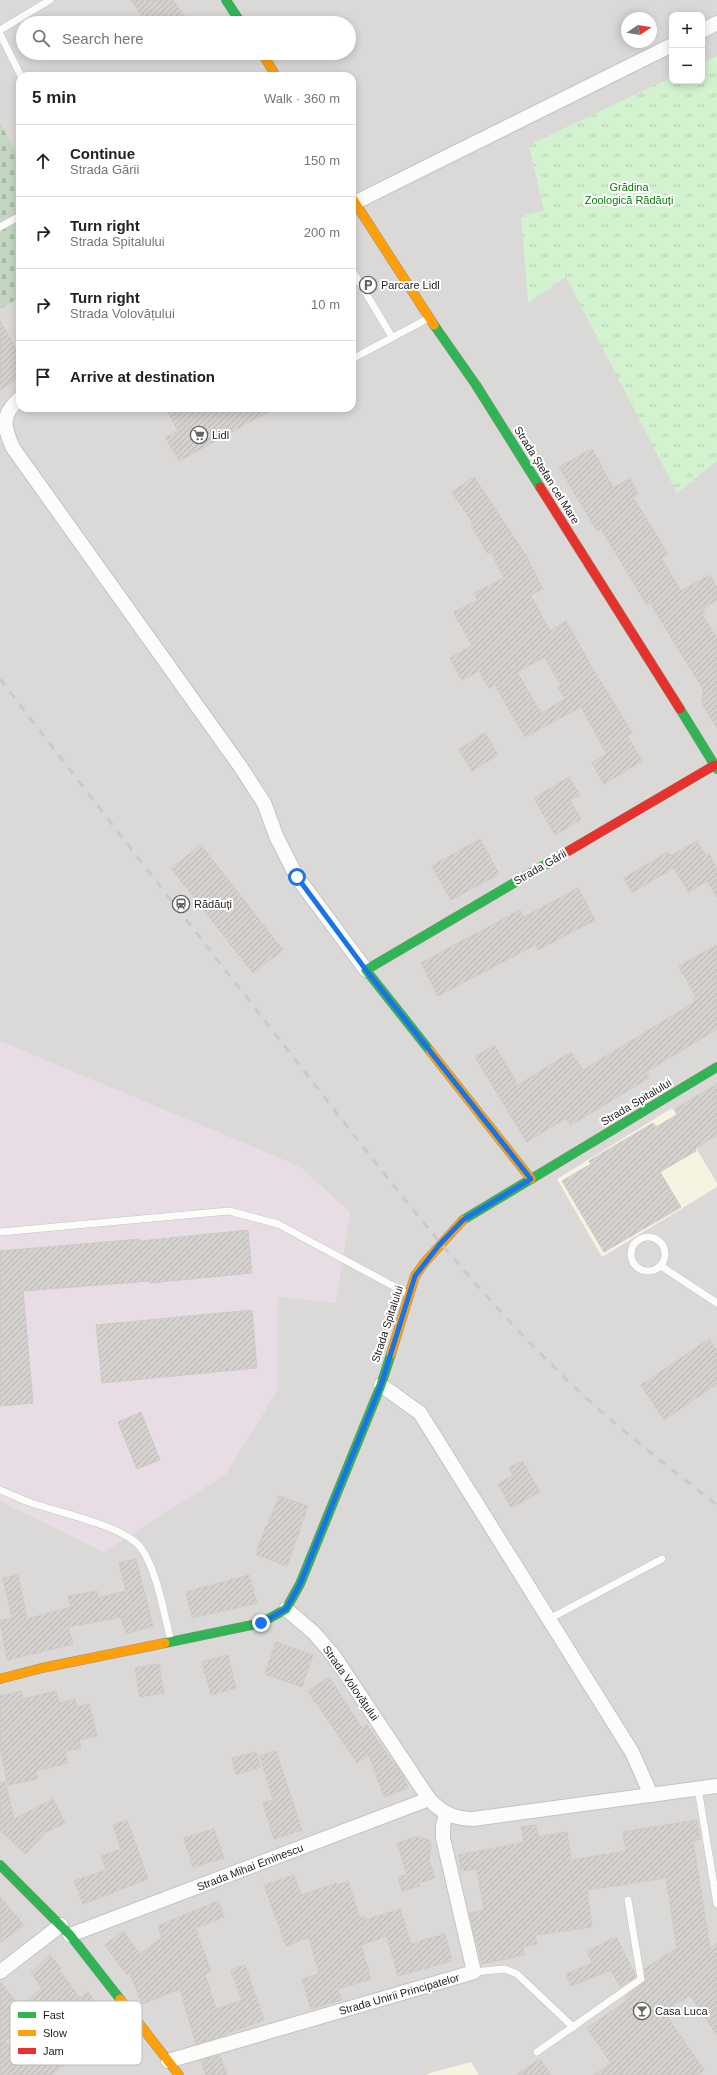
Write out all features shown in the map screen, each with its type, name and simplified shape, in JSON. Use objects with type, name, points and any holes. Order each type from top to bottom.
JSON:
[{"type":"main road","points":[[226,0],[237,16]]},
{"type":"main road","points":[[266,60],[274,72]]},
{"type":"main road","name":"Strada Ștefan cel Mare","points":[[356,206],[429,318],[476,385],[716,767]]},
{"type":"main road","name":"Strada Gării","points":[[366,970],[716,767]]},
{"type":"main road","points":[[366,970],[531,1179]]},
{"type":"main road","name":"Strada Spitalului","points":[[286,1609],[300,1584],[381,1385],[415,1276],[425,1262],[463,1220],[717,1067]]},
{"type":"main road","points":[[0,1679],[42,1668],[172,1643],[261,1623],[286,1609]]},
{"type":"main road","points":[[0,1865],[65,1930],[121,2001]]},
{"type":"main road","points":[[142,2028],[179,2075]]},
{"type":"street","points":[[705,29],[717,23]]},
{"type":"street","points":[[356,200],[669,47]]},
{"type":"street","points":[[16,403],[7,413],[4,424],[13,448],[240,766],[264,803],[278,838],[297,877],[366,970]]},
{"type":"street","points":[[381,1385],[420,1413],[632,1752],[651,1795]]},
{"type":"street","name":"Strada Volovățului","points":[[286,1609],[314,1633],[334,1656],[429,1799],[446,1814],[462,1819],[473,1819],[717,1786]]},
{"type":"street","name":"Strada Mihai Eminescu","points":[[0,1972],[65,1930],[429,1799]]},
{"type":"street","name":"Strada Unirii Principatelor","points":[[168,2061],[474,1972],[443,1838],[443,1826],[446,1814]]},
{"type":"lane","points":[[23,16],[50,0]]},
{"type":"lane","points":[[0,30],[16,20]]},
{"type":"lane","points":[[0,34],[19,72]]},
{"type":"lane","points":[[0,227],[16,218]]},
{"type":"lane","points":[[356,277],[392,337]]},
{"type":"lane","points":[[356,356],[429,318]]},
{"type":"lane","points":[[0,1232],[229,1211],[278,1224],[409,1294]]},
{"type":"lane","points":[[649,1237],[656,1239],[662,1244],[665,1251],[665,1259],[661,1266],[648,1272],[640,1270],[634,1265],[631,1258],[635,1243],[641,1238],[649,1237]]},
{"type":"lane","points":[[661,1266],[717,1303]]},
{"type":"lane","points":[[0,1490],[30,1502],[97,1523],[129,1539],[140,1547],[151,1565],[172,1643]]},
{"type":"lane","points":[[549,1619],[662,1559]]},
{"type":"lane","points":[[698,1788],[717,1904]]},
{"type":"lane","points":[[537,2052],[641,1979],[628,1900]]},
{"type":"lane","points":[[474,1972],[505,1969],[517,1974],[573,2027]]},
{"type":"shaded area","points":[[0,0],[717,0],[717,2075],[0,2075]]},
{"type":"shaded area","points":[[0,1041],[299,1166],[350,1212],[336,1303],[278,1297],[277,1391],[226,1474],[104,1552],[0,1501]]},
{"type":"shaded area","points":[[672,1108],[717,1183],[717,1187],[602,1257],[557,1179]]},
{"type":"shaded area","points":[[471,2062],[479,2075],[426,2075],[430,2073]]},
{"type":"green space","name":"Grădina Zoologică Rădăuți","points":[[717,56],[717,461],[677,493],[566,277],[528,303],[521,216],[544,211],[529,145],[669,78],[669,84],[705,84],[705,62]]},
{"type":"green space","points":[[0,123],[16,153],[16,299],[0,309]]},
{"type":"building","points":[[131,0],[173,0],[184,16],[141,16]]},
{"type":"building","points":[[0,321],[16,348],[16,380],[0,390]]},
{"type":"building","name":"Lidl","points":[[168,412],[268,412],[179,461],[166,438],[178,431]]},
{"type":"building","points":[[592,449],[613,488],[630,478],[638,494],[633,497],[668,554],[661,558],[681,591],[710,575],[717,588],[717,600],[702,609],[705,614],[702,615],[717,638],[717,728],[702,704],[703,689],[650,603],[647,605],[601,529],[597,531],[559,467]]},
{"type":"building","points":[[474,477],[525,554],[543,589],[530,595],[550,631],[566,621],[591,666],[632,733],[627,736],[642,761],[604,784],[592,763],[607,754],[581,707],[525,737],[495,685],[489,688],[479,671],[462,680],[450,658],[472,646],[454,612],[478,600],[475,593],[504,578],[491,552],[488,554],[471,525],[473,524],[452,492]],"holes":[[[545,657],[561,685],[558,687],[565,699],[541,713],[517,672]]]},
{"type":"building","points":[[485,733],[498,755],[472,771],[459,749]]},
{"type":"building","points":[[569,777],[580,795],[570,800],[581,819],[555,835],[534,798]]},
{"type":"building","points":[[480,839],[499,874],[451,900],[432,866]]},
{"type":"building","points":[[697,841],[705,854],[710,855],[717,869],[717,897],[707,881],[689,892],[674,868],[632,892],[624,878],[668,852],[671,856]]},
{"type":"building","points":[[201,845],[283,950],[253,973],[171,868]]},
{"type":"building","points":[[578,888],[595,920],[538,950],[535,945],[438,996],[421,963],[520,910],[524,917]]},
{"type":"building","points":[[717,945],[717,1029],[646,1072],[649,1078],[571,1125],[566,1118],[527,1142],[475,1057],[494,1045],[518,1085],[571,1052],[583,1070],[695,1002],[693,999],[696,997],[679,966]]},
{"type":"building","points":[[717,1084],[717,1135],[695,1148],[696,1151],[660,1172],[681,1207],[604,1252],[562,1181],[591,1164],[589,1161],[653,1123],[656,1127],[678,1114],[675,1109]]},
{"type":"building","points":[[248,1230],[252,1273],[150,1283],[150,1281],[23,1291],[33,1403],[0,1406],[0,1251],[140,1239],[140,1241]]},
{"type":"building","points":[[252,1310],[257,1368],[102,1383],[96,1325]]},
{"type":"building","points":[[709,1339],[717,1352],[717,1384],[664,1420],[641,1385]]},
{"type":"building","points":[[141,1412],[160,1460],[137,1469],[118,1422]]},
{"type":"building","points":[[522,1461],[540,1492],[511,1508],[498,1484],[513,1475],[509,1468]]},
{"type":"building","points":[[279,1496],[308,1506],[287,1566],[257,1555],[257,1550]]},
{"type":"building","points":[[136,1559],[153,1626],[126,1634],[121,1617],[68,1627],[73,1644],[7,1660],[0,1620],[12,1618],[3,1578],[18,1575],[27,1619],[71,1607],[68,1596],[97,1591],[98,1598],[126,1591],[119,1563]]},
{"type":"building","points":[[249,1575],[257,1603],[192,1618],[186,1592]]},
{"type":"building","points":[[276,1642],[313,1655],[302,1687],[265,1674]]},
{"type":"building","points":[[228,1655],[236,1688],[211,1695],[202,1662]]},
{"type":"building","points":[[159,1664],[164,1693],[140,1697],[135,1668]]},
{"type":"building","points":[[329,1677],[362,1728],[367,1725],[392,1762],[394,1761],[403,1775],[408,1788],[384,1797],[369,1755],[357,1763],[308,1691]]},
{"type":"building","points":[[21,1691],[23,1699],[56,1691],[59,1703],[75,1699],[77,1707],[89,1704],[97,1736],[79,1740],[81,1748],[65,1751],[68,1763],[36,1771],[37,1779],[8,1785],[0,1748],[0,1696]]},
{"type":"building","points":[[276,1751],[302,1830],[274,1839],[263,1803],[273,1800],[260,1756]]},
{"type":"building","points":[[256,1752],[261,1767],[236,1774],[232,1758]]},
{"type":"building","points":[[5,1782],[14,1819],[53,1799],[65,1823],[46,1832],[25,1854],[0,1830],[0,1783]]},
{"type":"building","points":[[127,1820],[148,1879],[83,1904],[74,1881],[106,1870],[101,1856],[121,1849],[113,1825]]},
{"type":"building","points":[[697,1820],[700,1839],[693,1841],[710,1948],[717,1943],[717,2035],[690,1995],[664,2012],[704,2070],[697,2075],[594,2075],[611,2063],[587,2028],[627,2001],[625,1997],[645,1981],[644,1969],[677,1948],[666,1878],[587,1890],[592,1927],[535,1935],[537,1944],[523,1947],[524,1955],[482,1964],[469,1913],[484,1910],[477,1869],[461,1871],[459,1855],[524,1842],[521,1827],[536,1825],[538,1837],[567,1832],[571,1860],[626,1851],[623,1832]]},
{"type":"building","points":[[214,1829],[224,1858],[193,1867],[184,1838]]},
{"type":"building","points":[[416,1837],[430,1840],[431,1846],[429,1860],[435,1878],[419,1883],[420,1886],[402,1891],[398,1877],[407,1874],[397,1843]]},
{"type":"building","points":[[294,1875],[301,1895],[337,1883],[338,1885],[348,1881],[360,1918],[364,1917],[365,1920],[400,1909],[411,1944],[445,1934],[452,1961],[398,1976],[387,1936],[361,1945],[371,1979],[338,1989],[341,2000],[311,2009],[302,1979],[319,1974],[309,1937],[286,1946],[264,1885]]},
{"type":"building","points":[[0,1897],[24,1925],[0,1943]]},
{"type":"building","points":[[218,1901],[224,1917],[195,1928],[211,1971],[205,1974],[216,2009],[242,2000],[231,1970],[245,1965],[264,2020],[223,2035],[224,2036],[196,2044],[180,1989],[142,2004],[130,1973],[127,1975],[105,1945],[123,1931],[140,1954],[162,1938],[158,1926]]},
{"type":"building","points":[[616,1937],[636,1977],[620,1987],[611,1970],[571,1986],[566,1974],[593,1963],[587,1951]]},
{"type":"building","points":[[50,1955],[61,1968],[59,1970],[80,1998],[88,1992],[94,2001],[27,2001],[42,1988],[31,1973]]},
{"type":"building","points":[[0,1981],[15,2001],[10,2001],[10,2037],[5,2041],[10,2047],[10,2065],[65,2065],[51,2075],[0,2075]]},
{"type":"building","points":[[220,2055],[227,2075],[206,2075],[201,2060]]},
{"type":"building","points":[[540,2059],[551,2075],[516,2075]]},
{"type":"railway","points":[[0,679],[361,1144],[453,1258],[519,1331],[572,1385],[633,1438],[717,1505]]},
{"type":"traffic: fast","points":[[226,0],[236,16]]},
{"type":"traffic: fast","points":[[434,325],[476,385],[540,487]]},
{"type":"traffic: fast","points":[[680,709],[717,769]]},
{"type":"traffic: fast","points":[[430,1051],[366,970],[548,863]]},
{"type":"traffic: fast","points":[[463,1220],[717,1067]]},
{"type":"traffic: fast","points":[[165,1643],[261,1623],[286,1609],[300,1584],[381,1385],[391,1354]]},
{"type":"traffic: fast","points":[[0,1865],[70,1935],[120,1999]]},
{"type":"traffic: slow","points":[[266,60],[274,72]]},
{"type":"traffic: slow","points":[[356,204],[434,325]]},
{"type":"traffic: slow","points":[[430,1051],[531,1179]]},
{"type":"traffic: slow","points":[[391,1354],[415,1276],[425,1262],[463,1220]]},
{"type":"traffic: slow","points":[[0,1679],[42,1668],[165,1643]]},
{"type":"traffic: slow","points":[[142,2027],[179,2075]]},
{"type":"traffic: jam","points":[[540,487],[680,709]]},
{"type":"traffic: jam","points":[[548,863],[715,765]]},
{"type":"place","name":"Parcare Lidl","points":[[368,285]]},
{"type":"place","name":"Lidl","points":[[199,435]]},
{"type":"place","name":"Rădăuți","points":[[181,904]]},
{"type":"place","name":"Casa Luca","points":[[642,2011]]},
{"type":"route","points":[[261,1623],[286,1609],[300,1584],[381,1385],[415,1276],[440,1244],[463,1220],[531,1179],[366,970],[297,877]]}]
